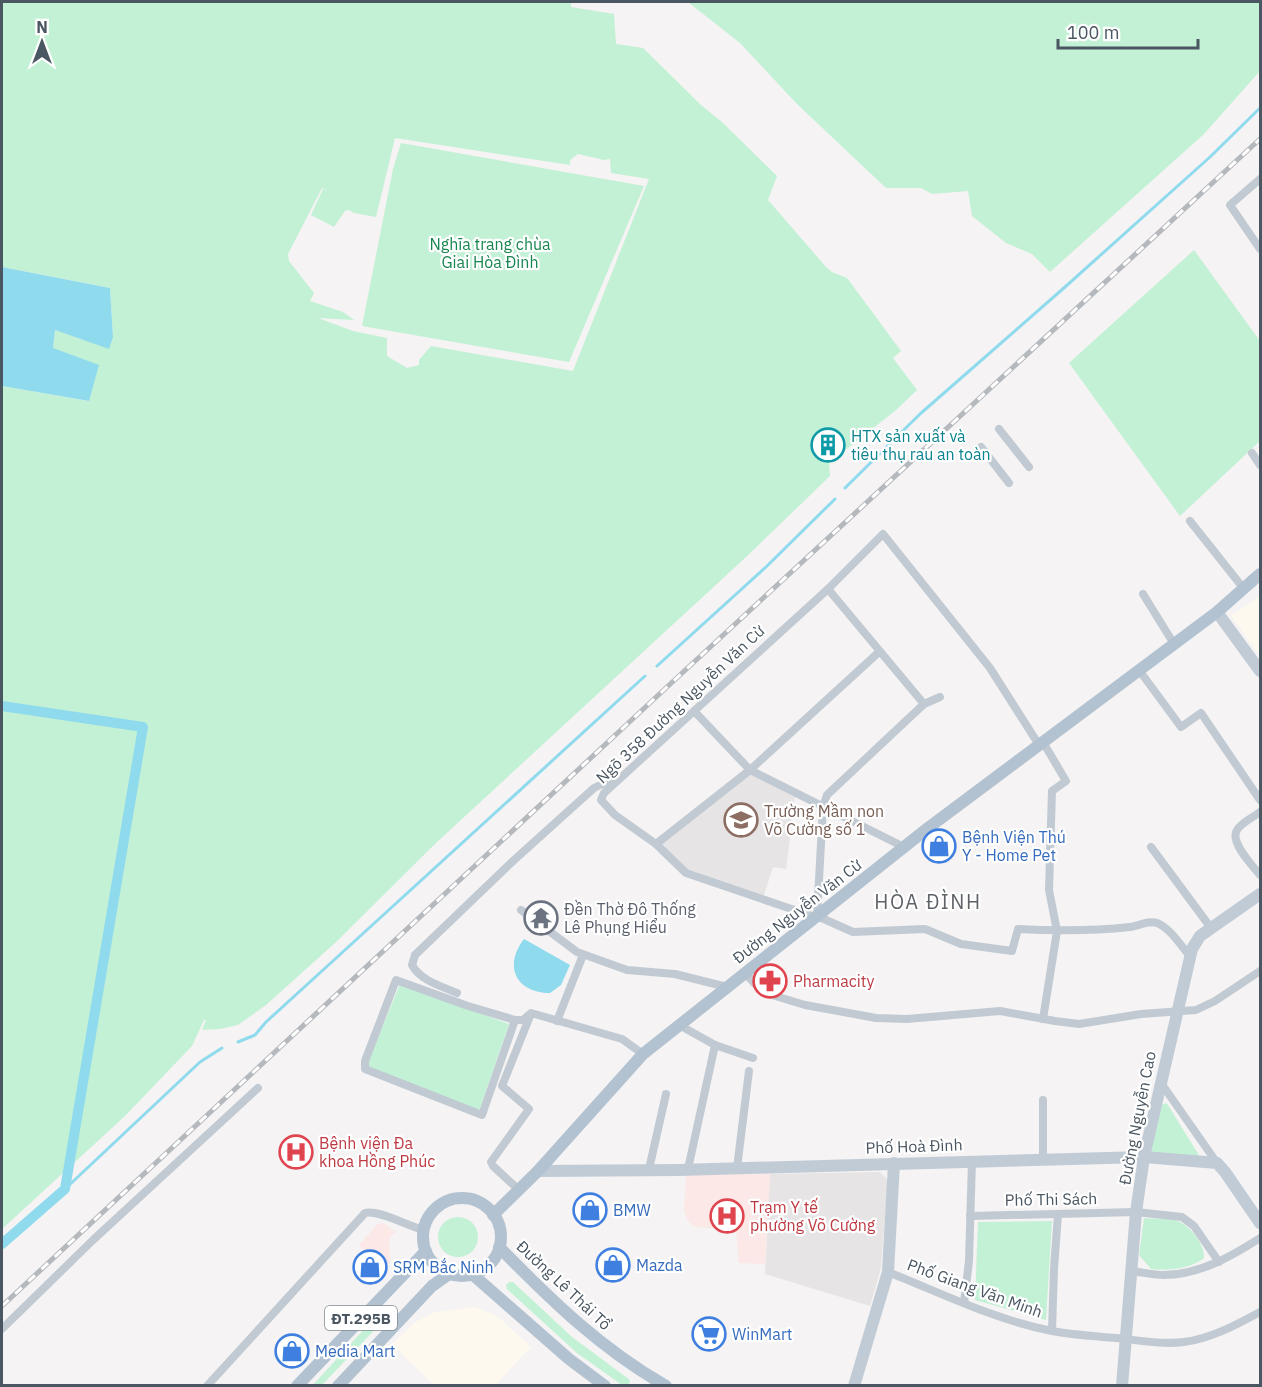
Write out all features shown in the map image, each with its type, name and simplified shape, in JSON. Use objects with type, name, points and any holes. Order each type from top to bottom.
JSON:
[{"type":"main road","name":"Đường Nguyễn Văn Cừ","points":[[493,1215],[538,1171],[643,1053],[904,847],[1217,612],[1260,574]]},
{"type":"main road","points":[[463,1198],[474,1200],[488,1208],[493,1215],[500,1231],[499,1247],[489,1265],[472,1274],[459,1276],[449,1274],[435,1265],[426,1251],[423,1230],[434,1211],[442,1204],[463,1198]]},
{"type":"main road","name":"Đường Lê Thái Tổ","points":[[499,1247],[585,1331],[666,1386]]},
{"type":"main road","name":"ĐT.295B","points":[[297,1386],[426,1251]]},
{"type":"main road","name":"ĐT.295B","points":[[338,1386],[432,1286],[449,1274]]},
{"type":"main road","points":[[472,1274],[575,1364],[605,1386]]},
{"type":"main road","points":[[640,1386],[647,1374]]},
{"type":"street","points":[[1260,179],[1230,205],[1260,249]]},
{"type":"street","points":[[999,429],[1029,467]]},
{"type":"street","points":[[981,447],[1009,483]]},
{"type":"street","points":[[1252,453],[1260,465]]},
{"type":"street","points":[[1190,521],[1244,589]]},
{"type":"street","name":"Ngõ 358 Đường Nguyễn Văn Cừ","points":[[1041,744],[990,668],[883,534],[828,589],[604,793],[601,802],[615,815],[656,844],[686,873],[816,916],[853,932],[925,929],[961,944],[1012,951],[1018,929],[1057,931]]},
{"type":"street","points":[[828,589],[924,704]]},
{"type":"street","points":[[1143,594],[1174,644]]},
{"type":"street","points":[[1217,612],[1260,671]]},
{"type":"street","points":[[656,844],[750,770],[879,651]]},
{"type":"street","points":[[1139,670],[1181,727],[1201,713],[1260,800]]},
{"type":"street","points":[[816,916],[823,807],[827,795],[924,704],[940,697]]},
{"type":"street","points":[[695,711],[750,770],[904,847]]},
{"type":"street","points":[[1041,744],[1066,781],[1052,791],[1049,890],[1057,931],[1043,1019]]},
{"type":"street","points":[[457,993],[426,980],[418,973],[412,965],[415,955],[513,861],[594,788],[624,774]]},
{"type":"street","points":[[1260,812],[1238,828],[1235,837],[1237,844],[1260,875]]},
{"type":"street","points":[[1151,847],[1211,928]]},
{"type":"street","name":"Đường Nguyễn Cao","points":[[1122,1386],[1136,1212],[1144,1157],[1190,956],[1200,936],[1260,894]]},
{"type":"street","points":[[521,910],[584,955],[627,970],[675,974],[727,987]]},
{"type":"street","points":[[1057,931],[1097,930],[1153,922],[1160,924],[1171,934],[1190,956]]},
{"type":"street","points":[[557,1021],[584,955]]},
{"type":"street","points":[[745,973],[756,985],[772,995],[805,1005],[876,1018],[907,1019],[1000,1011],[1079,1024],[1141,1014],[1196,1010],[1260,971]]},
{"type":"street","points":[[515,1020],[482,1115],[365,1069],[365,1061],[396,980],[515,1020],[523,1020],[531,1013]]},
{"type":"street","points":[[531,1013],[622,1039],[643,1053]]},
{"type":"street","points":[[519,1190],[491,1162],[529,1110],[502,1086],[531,1013]]},
{"type":"street","points":[[679,1025],[715,1045],[753,1058]]},
{"type":"street","points":[[688,1169],[715,1045]]},
{"type":"street","points":[[737,1168],[749,1071]]},
{"type":"street","points":[[1161,1083],[1260,1223]]},
{"type":"street","points":[[2,1329],[93,1240],[258,1088]]},
{"type":"street","points":[[650,1170],[666,1094]]},
{"type":"street","points":[[1043,1100],[1044,1159]]},
{"type":"street","name":"Phố Hoà Đình","points":[[538,1171],[1144,1157],[1217,1163]]},
{"type":"street","points":[[964,1303],[969,1261],[972,1161]]},
{"type":"street","points":[[854,1386],[888,1272],[894,1163]]},
{"type":"street","points":[[207,1386],[365,1213],[376,1212],[407,1226],[423,1230]]},
{"type":"street","name":"Phố Thi Sách","points":[[970,1216],[1136,1212],[1182,1217],[1194,1226],[1219,1262]]},
{"type":"street","points":[[1052,1331],[1053,1269],[1058,1214]]},
{"type":"street","points":[[1131,1271],[1165,1275],[1219,1262],[1260,1238]]},
{"type":"street","name":"Phố Giang Văn Minh","points":[[888,1272],[964,1303],[1052,1331],[1125,1339],[1189,1341],[1224,1329],[1260,1312]]},
{"type":"shaded area","points":[[1260,596],[1260,656],[1231,616]]},
{"type":"shaded area","name":"Trường Mầm non Võ Cường số 1","points":[[751,774],[795,797],[786,869],[773,867],[763,898],[688,871],[661,843]]},
{"type":"shaded area","points":[[880,1172],[888,1180],[881,1268],[870,1306],[765,1274],[770,1174]]},
{"type":"shaded area","name":"Trạm Y tế phường Võ Cường","points":[[686,1174],[770,1174],[765,1264],[739,1263],[736,1230],[695,1227],[688,1221],[684,1211]]},
{"type":"shaded area","points":[[383,1223],[396,1232],[389,1238],[390,1262],[382,1268],[359,1245],[378,1224]]},
{"type":"shaded area","points":[[475,1307],[503,1321],[531,1347],[495,1385],[434,1385],[392,1344],[414,1323],[434,1312]]},
{"type":"green space","points":[[2,2],[571,2],[571,7],[614,14],[616,44],[643,48],[777,176],[768,200],[826,267],[847,278],[901,351],[893,358],[917,390],[896,410],[829,463],[830,476],[745,558],[437,842],[335,943],[266,1005],[238,1025],[220,1029],[202,1030],[206,1020],[202,1019],[204,1020],[192,1046],[125,1116],[2,1229],[2,386],[88,401],[53,348],[55,330],[108,348],[113,337],[110,288],[2,267]],"holes":[[[395,138],[570,165],[570,160],[578,154],[604,160],[610,159],[611,173],[649,179],[573,371],[431,346],[419,360],[419,365],[407,368],[387,356],[387,338],[353,331],[318,318],[354,320],[343,312],[310,301],[314,293],[289,261],[288,254],[322,188],[329,190],[323,189],[311,215],[334,227],[345,211],[349,210],[376,217]]]},
{"type":"green space","points":[[688,2],[1260,2],[1260,71],[1204,134],[1050,272],[1032,254],[1006,243],[972,216],[968,191],[932,194],[921,188],[886,188],[797,104],[740,43]]},
{"type":"green space","name":"Nghĩa trang chùa Giai Hòa Đình","points":[[401,143],[644,186],[569,362],[362,326],[393,169]]},
{"type":"green space","points":[[1194,250],[1260,341],[1260,441],[1180,516],[1069,363]]},
{"type":"green space","points":[[400,984],[509,1024],[479,1111],[368,1067]]},
{"type":"green space","points":[[1166,1103],[1200,1157],[1153,1154],[1151,1151],[1162,1105]]},
{"type":"green space","points":[[458,1217],[466,1218],[472,1223],[477,1229],[477,1245],[472,1251],[466,1256],[458,1257],[450,1256],[444,1251],[439,1245],[438,1237],[439,1229],[444,1223],[450,1218]]},
{"type":"green space","points":[[1144,1218],[1170,1219],[1183,1223],[1199,1241],[1204,1258],[1192,1265],[1179,1268],[1151,1269],[1139,1255]]},
{"type":"green space","points":[[1052,1221],[1046,1320],[975,1300],[978,1222]]},
{"type":"green space","points":[[513,1282],[572,1337],[630,1380],[629,1385],[622,1385],[577,1353],[507,1289],[506,1285]]},
{"type":"green space","points":[[377,1315],[383,1321],[322,1385],[313,1385]]},
{"type":"water","points":[[2,267],[110,288],[113,337],[109,349],[55,330],[53,348],[99,365],[89,401],[2,386]]},
{"type":"water","points":[[524,939],[570,965],[561,985],[550,993],[538,992],[529,988],[516,976],[514,959]]},
{"type":"waterway","points":[[845,488],[920,414],[1210,157],[1260,108]]},
{"type":"waterway","points":[[657,666],[767,566],[835,499]]},
{"type":"waterway","points":[[238,1042],[255,1035],[266,1022],[645,676]]},
{"type":"waterway","points":[[2,706],[143,727],[65,1189],[2,1244]]},
{"type":"waterway","points":[[65,1189],[200,1062],[222,1048]]},
{"type":"railway","points":[[2,1306],[1260,139]]},
{"type":"place","name":"HTX sản xuất và tiêu thụ rau an toàn","points":[[828,445]]},
{"type":"place","name":"Trường Mầm non Võ Cường số 1","points":[[741,820]]},
{"type":"place","name":"Bệnh Viện Thú Y - Home Pet","points":[[939,846]]},
{"type":"place","name":"Đền Thờ Đô Thống Lê Phụng Hiểu","points":[[541,918]]},
{"type":"place","name":"Pharmacity","points":[[770,981]]},
{"type":"place","name":"Bệnh viện Đa khoa Hồng Phúc","points":[[296,1152]]},
{"type":"place","name":"BMW","points":[[590,1210]]},
{"type":"place","name":"Trạm Y tế phường Võ Cường","points":[[727,1216]]},
{"type":"place","name":"Mazda","points":[[613,1265]]},
{"type":"place","name":"SRM Bắc Ninh","points":[[370,1267]]},
{"type":"place","name":"WinMart","points":[[709,1334]]},
{"type":"place","name":"Media Mart","points":[[292,1351]]},
{"type":"district","name":"HÒA ĐÌNH","points":[[928,901]]}]
